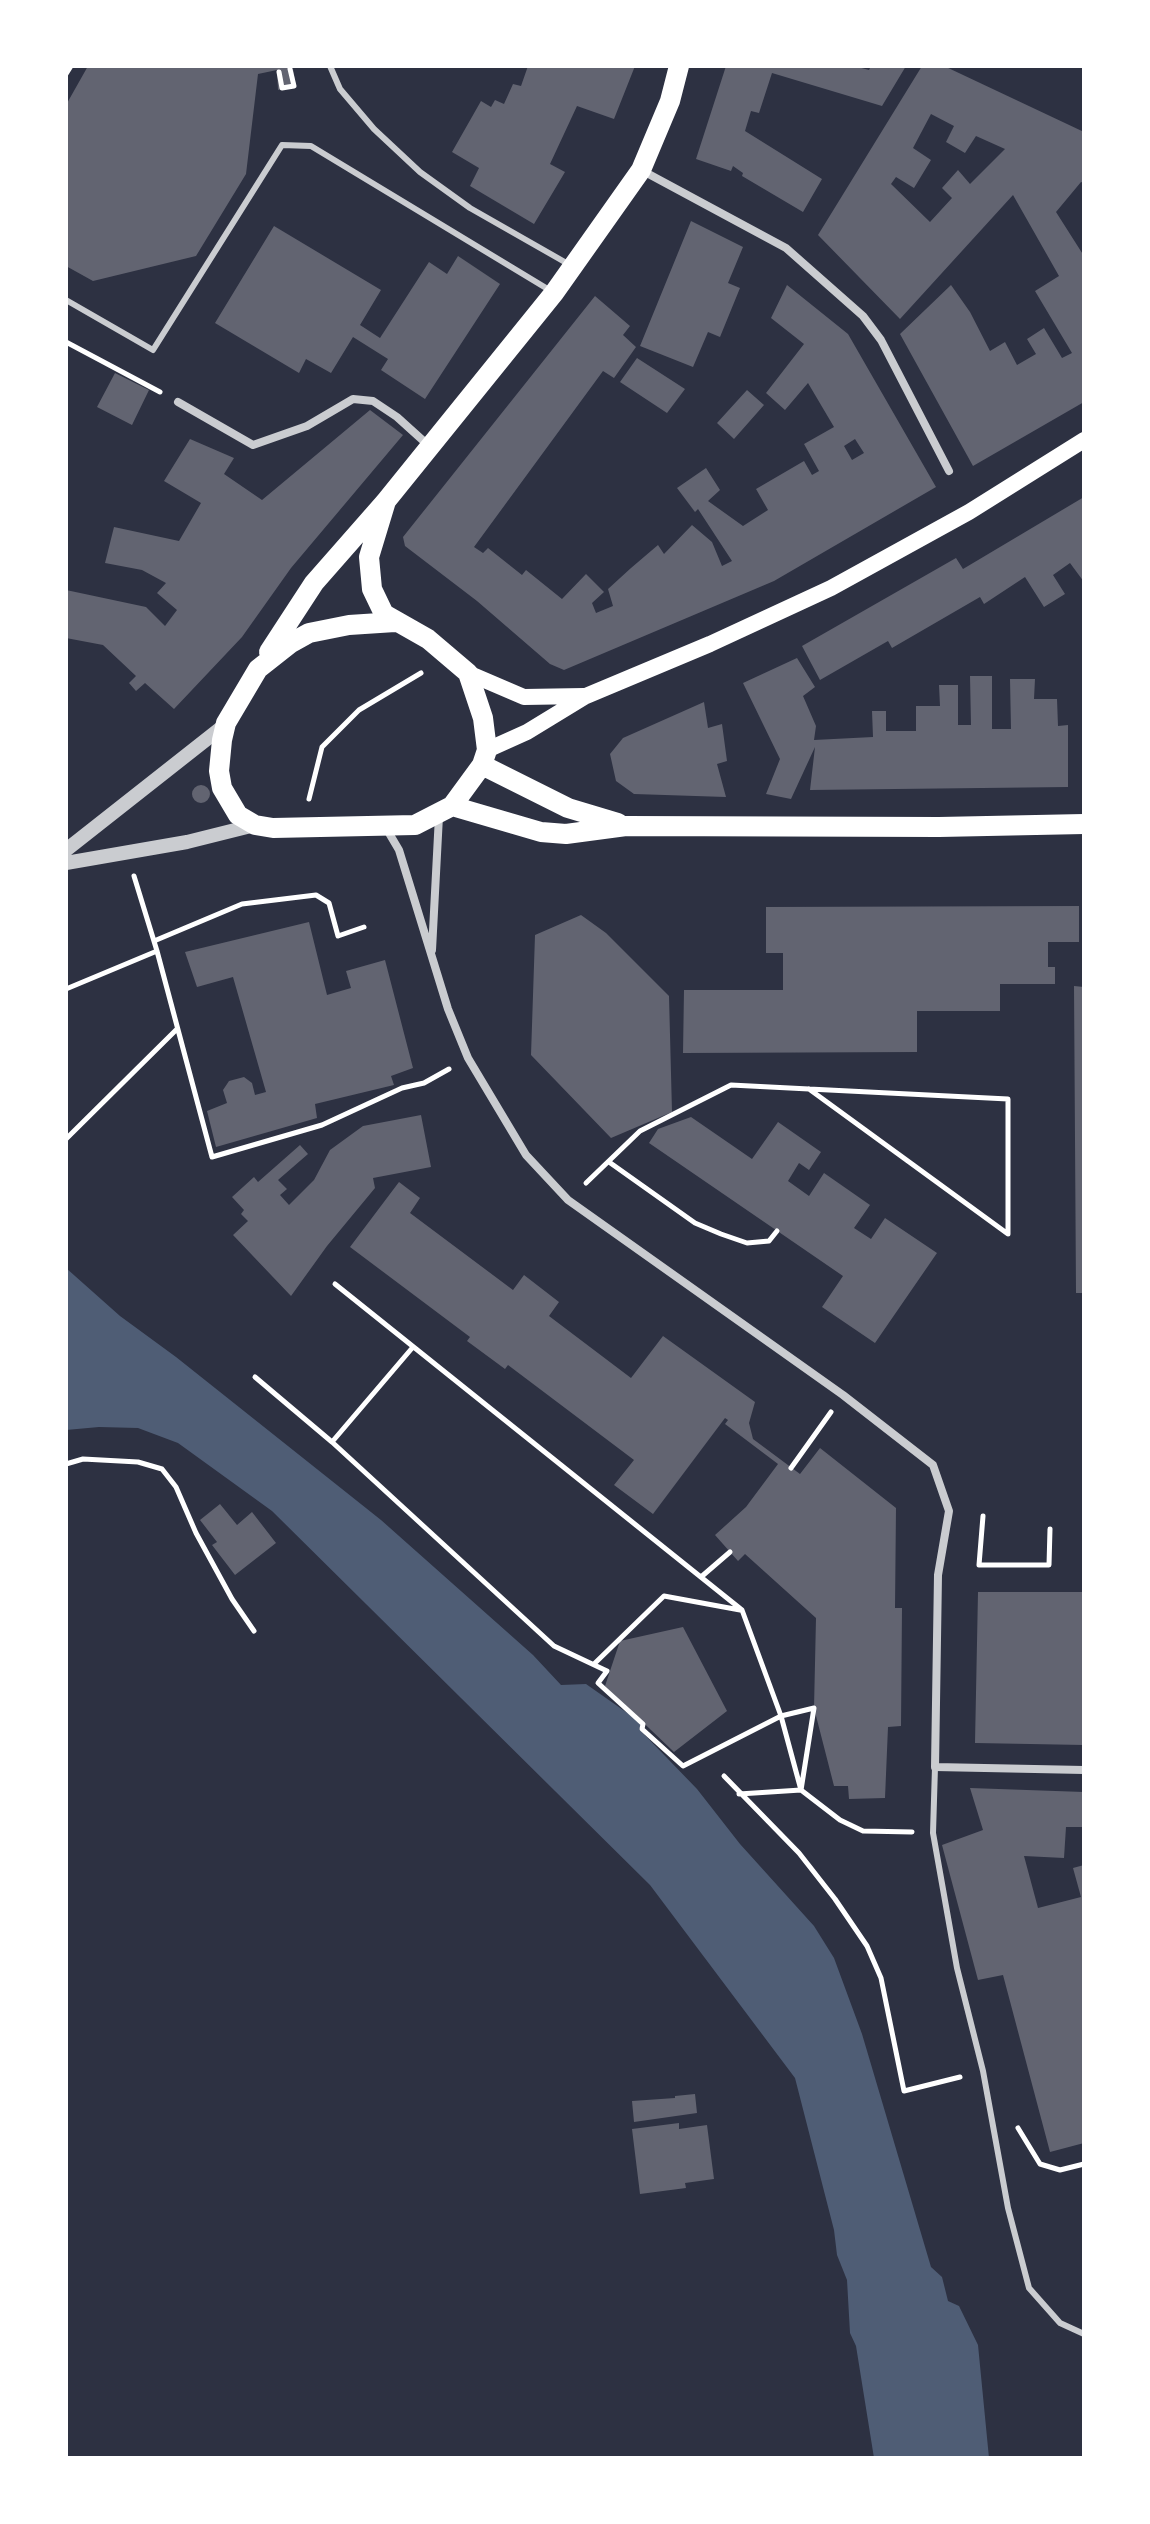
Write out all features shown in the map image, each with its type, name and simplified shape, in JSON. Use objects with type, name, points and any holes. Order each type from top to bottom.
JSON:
[{"type":"main road","points":[[679,66],[670,101],[641,170],[554,293],[386,501],[314,583],[226,723],[220,755],[222,788],[238,815],[255,825],[273,828],[415,825],[446,810],[485,758],[586,696],[710,644],[831,588],[969,512],[1084,440]]},
{"type":"main road","points":[[386,501],[369,557],[369,575],[384,614],[428,639],[468,673],[524,697],[586,696]]},
{"type":"main road","points":[[258,669],[309,633],[349,625],[395,622]]},
{"type":"main road","points":[[468,673],[483,718],[485,758]]},
{"type":"main road","points":[[485,758],[568,808],[626,826]]},
{"type":"main road","points":[[446,810],[541,832],[566,834],[626,826],[1084,824]]},
{"type":"street","points":[[641,170],[786,248],[863,316],[881,340],[949,471]]},
{"type":"street","points":[[178,402],[253,445],[307,426],[353,399],[373,401],[397,417],[429,446]]},
{"type":"street","points":[[66,850],[226,723]]},
{"type":"street","points":[[432,959],[446,810]]},
{"type":"street","points":[[66,863],[255,825]]},
{"type":"street","points":[[385,827],[399,850],[448,1009],[468,1058],[526,1155],[568,1200],[843,1395],[933,1465],[949,1511],[938,1575],[935,1767],[1084,1770]]},
{"type":"lane","points":[[330,66],[340,89],[374,129],[420,172],[470,208],[573,267]]},
{"type":"lane","points":[[66,300],[153,350],[282,145],[311,146],[554,293]]},
{"type":"lane","points":[[935,1767],[933,1833],[957,1968],[983,2071],[1008,2208],[1029,2288],[1060,2323],[1084,2334]]},
{"type":"path","points":[[66,74],[71,66]]},
{"type":"path","points":[[280,72],[282,87],[294,85],[290,69]]},
{"type":"path","points":[[289,70],[293,85],[283,87],[280,72],[283,86],[292,84],[289,70]]},
{"type":"path","points":[[66,342],[178,402]]},
{"type":"path","points":[[308,803],[322,747],[359,710],[432,667]]},
{"type":"path","points":[[126,853],[157,951],[212,1157],[322,1125],[402,1088],[424,1083],[468,1058]]},
{"type":"path","points":[[154,941],[242,904],[316,895],[329,903],[338,936],[364,927]]},
{"type":"path","points":[[66,989],[157,951]]},
{"type":"path","points":[[66,1139],[177,1030]]},
{"type":"path","points":[[568,1200],[640,1131],[731,1085],[1008,1099],[1008,1234],[809,1089]]},
{"type":"path","points":[[609,1162],[695,1223],[721,1234],[747,1243],[769,1241],[777,1231]]},
{"type":"path","points":[[335,1284],[742,1610],[781,1716],[801,1790],[840,1820],[863,1831],[933,1833]]},
{"type":"path","points":[[332,1442],[413,1347]]},
{"type":"path","points":[[255,1377],[332,1442],[554,1646],[607,1671],[598,1683],[683,1766],[781,1716],[814,1708],[801,1790]]},
{"type":"path","points":[[791,1468],[843,1395]]},
{"type":"path","points":[[66,1464],[83,1459],[138,1462],[162,1469],[176,1487],[196,1533],[232,1599],[254,1631]]},
{"type":"path","points":[[983,1516],[979,1565],[1049,1565],[1050,1529]]},
{"type":"path","points":[[701,1577],[730,1552]]},
{"type":"path","points":[[594,1664],[664,1596],[742,1610]]},
{"type":"path","points":[[724,1776],[799,1853],[867,1946],[881,1978],[904,2091],[983,2071]]},
{"type":"path","points":[[739,1794],[801,1790]]},
{"type":"path","points":[[1016,2124],[1040,2164],[1060,2170],[1084,2164]]},
{"type":"water","points":[[66,1268],[120,1316],[381,1520],[533,1655],[561,1685],[586,1684],[643,1724],[639,1729],[697,1789],[740,1844],[814,1926],[834,1958],[862,2034],[931,2267],[942,2277],[948,2301],[959,2306],[978,2345],[989,2458],[874,2458],[856,2346],[850,2333],[847,2280],[837,2255],[834,2230],[795,2078],[650,1885],[272,1511],[178,1443],[138,1428],[66,1430]]},
{"type":"building","points":[[88,66],[290,66],[293,69],[296,87],[278,90],[277,70],[258,74],[246,174],[196,256],[93,281],[66,266],[66,105]]},
{"type":"building","points":[[528,66],[635,66],[614,119],[577,106],[550,164],[565,172],[534,224],[470,186],[479,168],[452,152],[481,101],[491,107],[495,100],[504,104],[513,84],[521,86]]},
{"type":"building","points":[[726,66],[854,66],[869,70],[871,66],[906,66],[882,106],[772,73],[759,113],[751,111],[745,131],[822,179],[803,212],[742,176],[743,173],[733,166],[731,171],[696,159]]},
{"type":"building","points":[[922,66],[944,66],[1084,132],[1084,183],[1081,182],[1056,212],[1084,256],[1084,402],[973,466],[900,334],[951,285],[970,312],[990,351],[1005,342],[1017,365],[1036,354],[1027,339],[1044,328],[1062,358],[1072,353],[1035,291],[1059,276],[1013,195],[900,319],[818,235]],"holes":[[[931,114],[954,126],[946,142],[965,153],[976,136],[1005,149],[970,184],[958,170],[942,188],[952,198],[930,222],[891,184],[896,177],[914,188],[931,160],[913,148]]]},
{"type":"building","points":[[691,221],[743,247],[728,283],[740,288],[720,337],[708,332],[693,367],[640,346]]},
{"type":"building","points":[[274,226],[381,290],[360,325],[380,338],[429,262],[447,274],[458,256],[500,284],[425,399],[381,370],[388,359],[353,337],[331,373],[306,359],[299,373],[215,323]]},
{"type":"building","points":[[787,285],[848,334],[936,487],[774,581],[564,670],[550,664],[477,601],[405,546],[403,537],[595,296],[630,326],[623,335],[636,347],[614,378],[603,371],[474,547],[483,553],[488,548],[522,575],[526,570],[562,599],[586,574],[604,592],[592,603],[596,613],[613,606],[608,589],[658,545],[664,554],[692,525],[712,542],[722,566],[732,561],[698,509],[695,512],[677,488],[706,468],[720,490],[708,501],[743,526],[768,510],[756,489],[804,461],[812,475],[819,471],[804,444],[834,427],[808,383],[785,410],[766,393],[804,344],[771,318]],"holes":[[[855,439],[864,453],[852,460],[844,446]]]},
{"type":"building","points":[[637,358],[685,389],[667,413],[620,382]]},
{"type":"building","points":[[115,373],[149,390],[132,425],[97,407]]},
{"type":"building","points":[[747,390],[764,405],[734,439],[717,423]]},
{"type":"building","points":[[370,410],[403,435],[291,568],[242,637],[174,709],[145,683],[136,691],[129,683],[136,676],[103,645],[66,638],[66,590],[146,607],[165,626],[177,610],[157,593],[166,583],[142,570],[105,563],[114,527],[179,541],[201,503],[164,481],[190,439],[234,458],[224,474],[262,500]]},
{"type":"building","points":[[1084,497],[1084,582],[1070,563],[1053,575],[1065,594],[1044,607],[1025,577],[984,604],[980,597],[892,648],[888,641],[820,680],[802,646],[956,558],[963,569]]},
{"type":"building","points":[[797,658],[815,687],[803,696],[816,726],[814,740],[873,737],[872,711],[886,711],[886,731],[916,731],[916,706],[940,706],[939,685],[958,685],[958,725],[971,725],[970,676],[992,676],[992,729],[1011,729],[1010,679],[1035,679],[1034,699],[1057,699],[1058,726],[1068,725],[1068,787],[810,790],[815,747],[791,799],[766,794],[780,759],[743,683]]},
{"type":"building","points":[[704,702],[708,728],[722,724],[727,761],[717,764],[726,797],[634,794],[616,781],[610,754],[623,738]]},
{"type":"building","points":[[201,785],[210,794],[201,803],[192,794]]},
{"type":"building","points":[[1079,906],[1079,942],[1048,942],[1048,967],[1055,967],[1055,984],[1000,984],[1000,1011],[917,1011],[917,1052],[683,1053],[684,990],[783,990],[783,953],[766,953],[766,907]]},
{"type":"building","points":[[581,915],[606,933],[669,996],[672,1112],[611,1138],[531,1055],[535,935]]},
{"type":"building","points":[[309,922],[327,995],[351,988],[346,971],[385,960],[413,1068],[391,1076],[394,1085],[315,1104],[317,1118],[216,1147],[207,1111],[227,1103],[223,1090],[229,1081],[244,1077],[252,1083],[255,1095],[266,1092],[233,977],[197,987],[185,952]]},
{"type":"building","points":[[1074,986],[1084,987],[1084,1293],[1076,1293]]},
{"type":"building","points":[[421,1115],[431,1167],[373,1178],[375,1188],[291,1296],[233,1235],[248,1221],[241,1214],[244,1210],[232,1197],[254,1177],[258,1182],[300,1145],[308,1154],[278,1180],[287,1189],[280,1195],[289,1205],[314,1180],[330,1150],[363,1126]]},
{"type":"building","points":[[691,1117],[752,1159],[778,1122],[821,1152],[809,1170],[799,1163],[788,1181],[809,1196],[824,1173],[870,1205],[854,1228],[871,1239],[885,1218],[937,1253],[875,1343],[822,1307],[843,1276],[649,1143],[658,1129]]},
{"type":"building","points":[[399,1182],[420,1198],[410,1213],[513,1290],[524,1275],[559,1302],[549,1316],[631,1378],[663,1336],[755,1402],[749,1423],[753,1439],[800,1474],[820,1448],[896,1508],[895,1608],[902,1608],[901,1726],[888,1727],[885,1798],[849,1799],[848,1786],[834,1786],[814,1708],[816,1618],[745,1554],[738,1561],[715,1535],[746,1507],[778,1464],[725,1424],[728,1420],[725,1418],[653,1514],[614,1485],[634,1460],[508,1365],[505,1369],[467,1341],[470,1337],[350,1247]]},
{"type":"building","points":[[220,1504],[237,1525],[252,1512],[276,1543],[235,1575],[212,1545],[217,1542],[200,1520]]},
{"type":"building","points":[[978,1592],[1084,1592],[1084,1745],[975,1743]]},
{"type":"building","points":[[683,1627],[727,1711],[674,1752],[605,1686],[620,1641]]},
{"type":"building","points":[[970,1788],[1084,1792],[1084,1827],[1066,1827],[1064,1858],[1024,1856],[1038,1908],[1081,1897],[1073,1868],[1084,1865],[1084,2143],[1050,2152],[1003,1975],[978,1980],[942,1845],[983,1830]]},
{"type":"building","points":[[695,2094],[697,2113],[634,2122],[632,2101]]},
{"type":"building","points":[[679,2123],[679,2129],[707,2125],[714,2179],[685,2183],[686,2188],[640,2194],[632,2129]]}]
